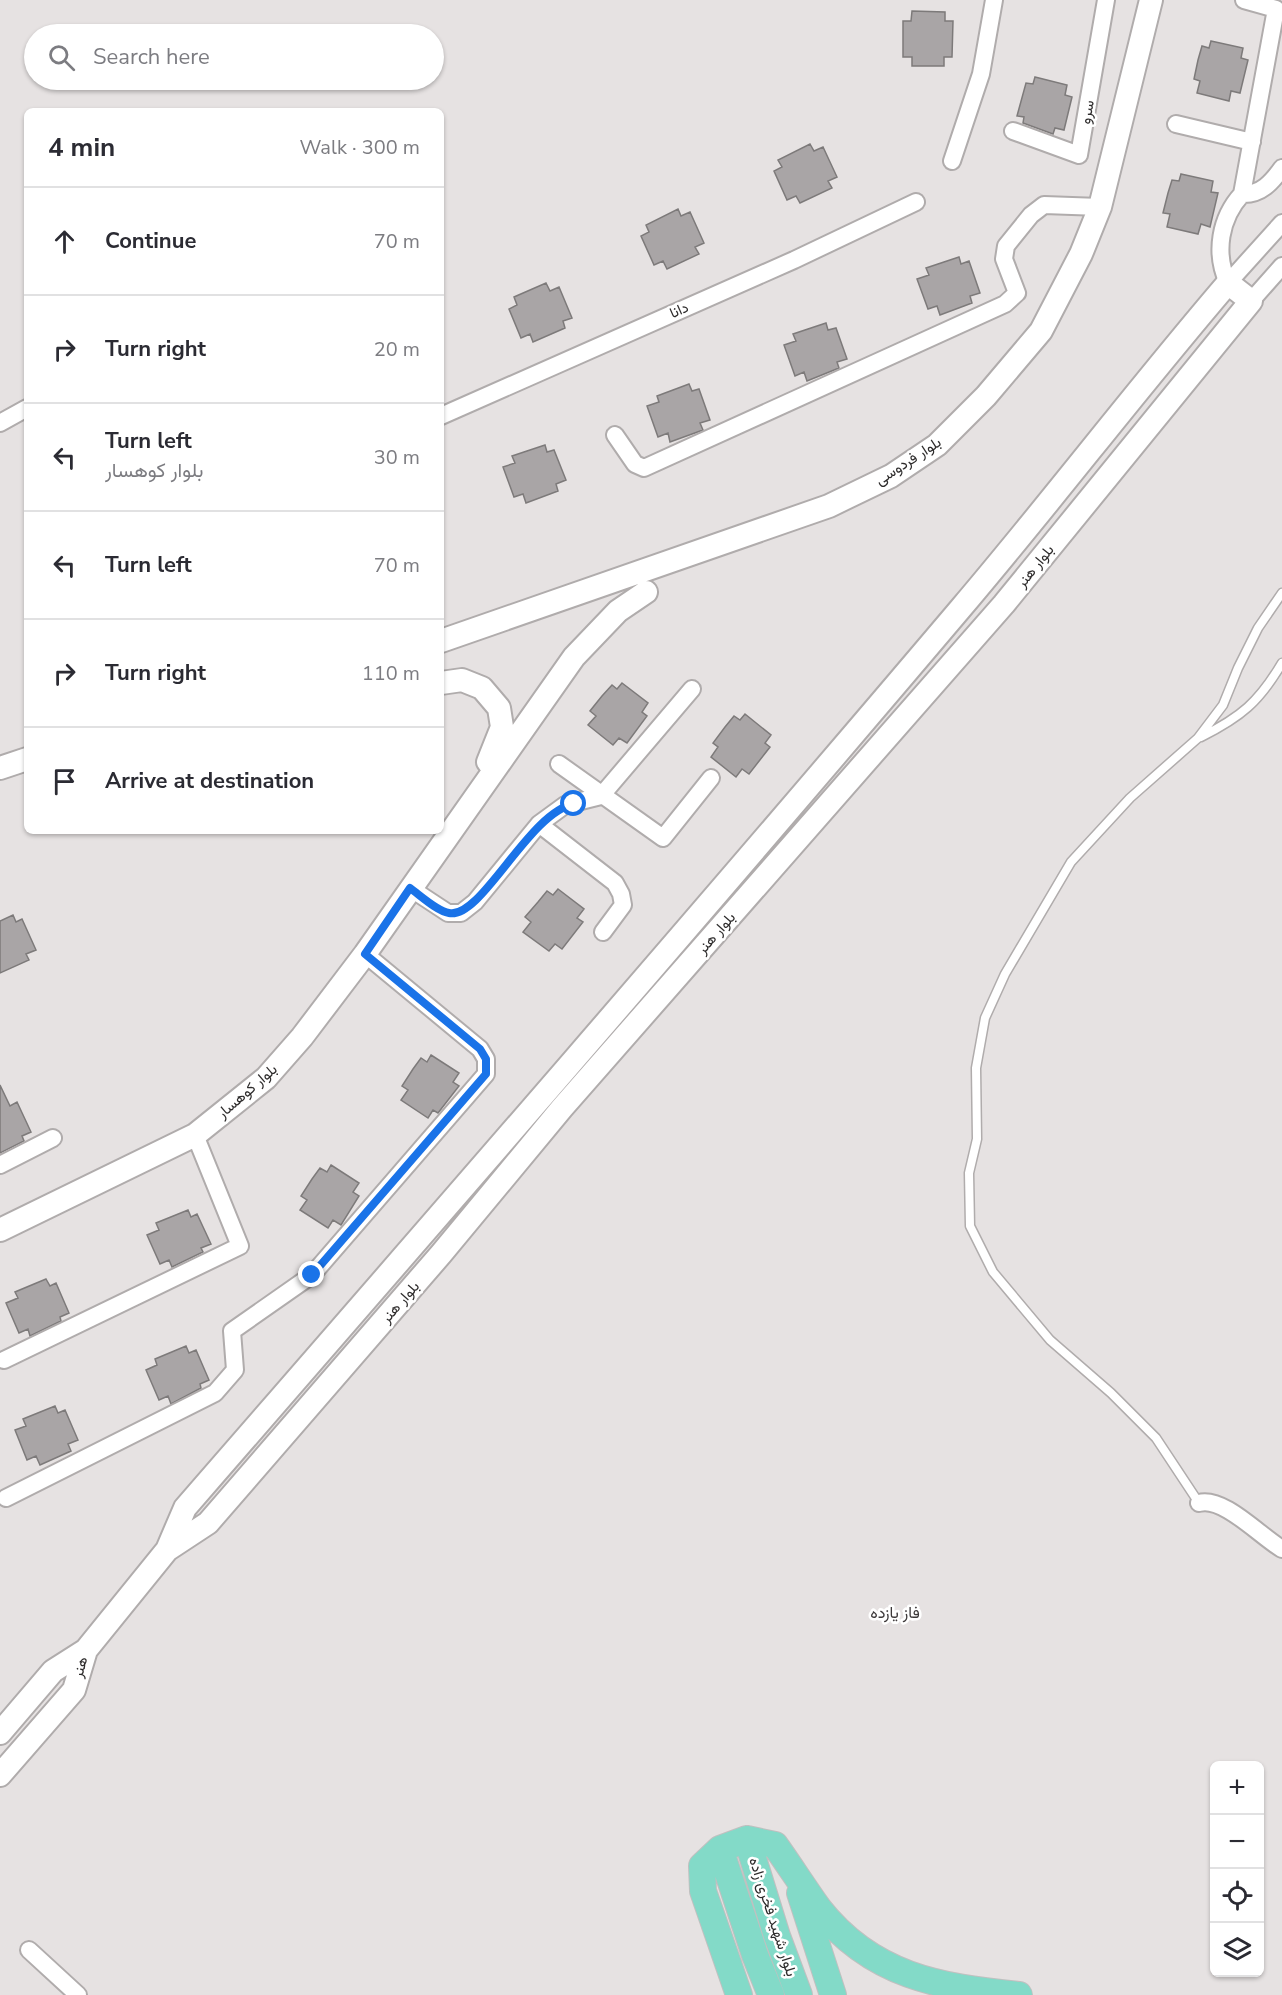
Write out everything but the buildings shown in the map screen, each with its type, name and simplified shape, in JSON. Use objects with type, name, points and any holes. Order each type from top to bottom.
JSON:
[{"type":"main road","points":[[736,1993],[702,1891],[702,1866],[720,1849],[747,1839],[774,1845],[820,1910],[847,1938],[891,1968],[930,1983],[1019,1995]]},
{"type":"main road","name":"بلوار شهید فخری زاده","points":[[747,1839],[777,1936],[799,1995]]},
{"type":"main road","name":"بلوار شهید فخری زاده","points":[[720,1849],[755,1955],[771,1995]]},
{"type":"main road","points":[[791,1866],[833,1995]]},
{"type":"street","points":[[952,161],[981,74],[994,0]]},
{"type":"street","name":"سرو","points":[[1013,131],[1080,155],[1106,0]]},
{"type":"street","name":"بلوار فردوسی","points":[[444,640],[829,506],[891,476],[938,445],[986,396],[1041,331],[1081,254],[1101,207],[1151,0]]},
{"type":"street","points":[[1244,0],[1276,9],[1242,194],[1230,208],[1219,249],[1221,268],[1228,283],[1251,301],[1282,266]]},
{"type":"street","points":[[1176,124],[1252,142]]},
{"type":"street","points":[[1242,194],[1252,195],[1271,184],[1282,168]]},
{"type":"street","name":"دانا","points":[[444,415],[784,265],[916,202]]},
{"type":"street","points":[[615,435],[634,464],[644,468],[1005,304],[1017,293],[1004,259],[1005,246],[1031,215],[1044,205],[1101,207]]},
{"type":"street","points":[[1228,283],[1282,223]]},
{"type":"street","name":"بلوار هنر","points":[[86,1650],[167,1550],[185,1508],[858,729],[1000,562],[1152,371],[1228,283]]},
{"type":"street","name":"بلوار هنر","points":[[167,1550],[208,1523],[410,1290],[570,1099],[1004,604],[1251,301]]},
{"type":"street","points":[[0,423],[24,410]]},
{"type":"street","points":[[444,839],[574,657],[618,611],[646,592]]},
{"type":"street","points":[[444,683],[462,680],[483,688],[499,708],[502,727],[495,750],[444,839]]},
{"type":"street","points":[[410,888],[448,913],[461,913],[475,902],[539,824],[565,805],[601,796],[692,689]]},
{"type":"street","points":[[0,768],[24,760]]},
{"type":"street","points":[[559,764],[663,838],[711,778]]},
{"type":"street","points":[[539,824],[615,883],[621,894],[623,905],[603,932]]},
{"type":"street","name":"بلوار کوهسار","points":[[0,1230],[195,1135],[266,1078],[302,1037],[365,954],[444,839]]},
{"type":"street","points":[[6,1498],[214,1393],[235,1370],[232,1331],[312,1275],[486,1074],[486,1059],[480,1049],[365,954]]},
{"type":"street","points":[[4,1360],[240,1246],[195,1135]]},
{"type":"street","points":[[0,1165],[53,1138]]},
{"type":"street","points":[[1198,1503],[1207,1501],[1223,1506],[1264,1539],[1282,1549]]},
{"type":"street","name":"هنر","points":[[0,1733],[53,1671],[86,1650]]},
{"type":"street","name":"هنر","points":[[0,1775],[74,1690],[86,1650]]},
{"type":"street","points":[[29,1950],[78,1995]]},
{"type":"lane","points":[[1198,1503],[1156,1438],[1111,1392],[1050,1340],[993,1272],[970,1226],[969,1173],[977,1139],[976,1068],[985,1018],[1005,974],[1071,862],[1130,798],[1198,738],[1223,705],[1258,628],[1282,593]]},
{"type":"lane","points":[[1198,738],[1226,725],[1254,704],[1282,663]]},
{"type":"district","name":"فاز یازده","points":[[895,1613]]},
{"type":"route","points":[[312,1275],[486,1074],[486,1059],[480,1049],[365,954],[410,888],[448,913],[461,913],[475,902],[539,824],[565,805],[574,804]]}]
